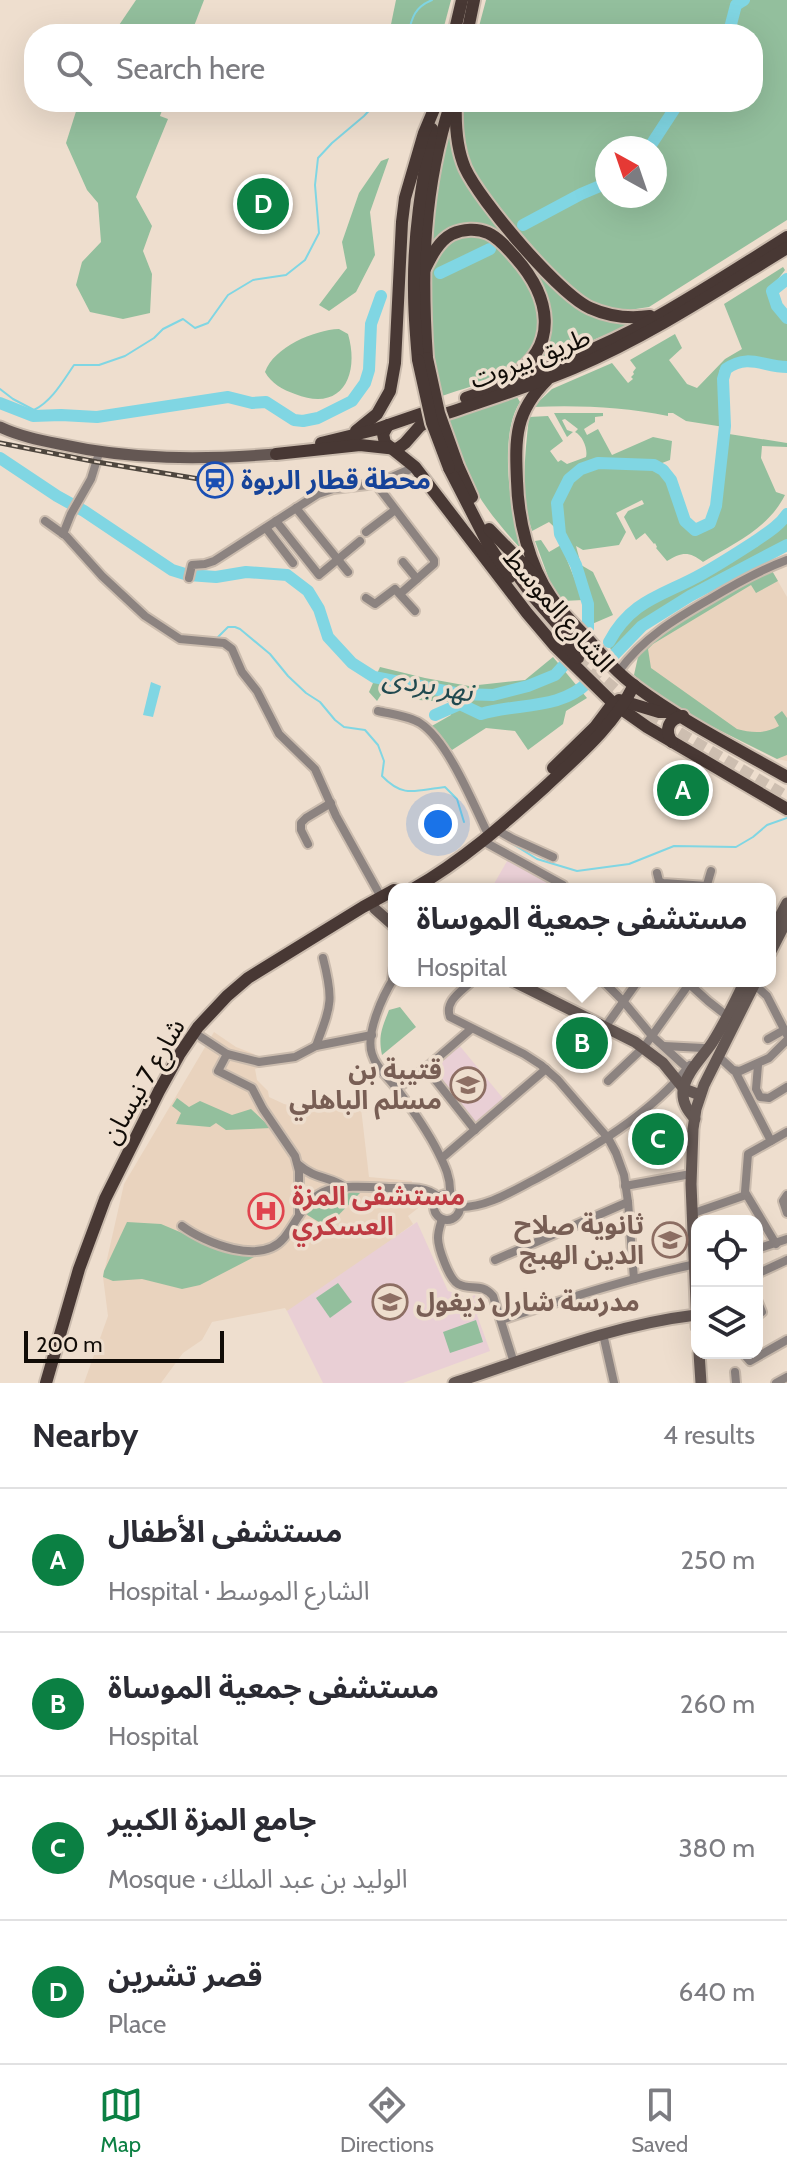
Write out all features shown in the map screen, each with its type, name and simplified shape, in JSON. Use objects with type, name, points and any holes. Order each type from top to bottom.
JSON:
[{"type":"main road","points":[[456,24],[462,0]]},
{"type":"main road","points":[[469,24],[474,0]]},
{"type":"main road","points":[[348,437],[377,414],[390,391],[395,363],[405,198],[420,144],[433,112]]},
{"type":"main road","name":"الشارع الموسط","points":[[393,449],[415,467],[541,619],[580,655],[511,567],[453,467],[432,423],[414,289],[418,208],[435,112]]},
{"type":"main road","name":"الشارع الموسط","points":[[423,359],[424,234],[443,126],[449,112]]},
{"type":"main road","points":[[454,112],[459,150],[487,204],[568,294],[588,307],[611,316],[635,318],[661,314]]},
{"type":"main road","points":[[423,273],[442,240],[453,233],[477,230],[505,246],[534,281],[546,317],[541,342],[527,364],[488,390]]},
{"type":"main road","name":"طريق بيروت","points":[[276,454],[388,425],[563,361],[661,314],[787,237]]},
{"type":"main road","name":"طريق بيروت","points":[[276,454],[360,445],[401,447],[420,426],[436,417],[548,379],[654,329],[787,248]]},
{"type":"main road","name":"الشارع الموسط","points":[[548,379],[523,411],[516,455],[518,503],[530,553],[543,584],[556,604],[634,685],[787,777]]},
{"type":"main road","points":[[388,425],[383,438],[393,449]]},
{"type":"main road","name":"الشارع الموسط","points":[[453,467],[467,506],[504,576],[540,630],[619,705],[672,742],[787,809]]},
{"type":"main road","points":[[489,529],[543,584]]},
{"type":"main road","name":"شارع 7 نيسان","points":[[415,883],[445,870],[595,741],[634,685]]},
{"type":"main road","points":[[619,705],[678,714]]},
{"type":"main road","points":[[672,742],[668,734],[669,725],[678,714]]},
{"type":"main road","points":[[762,763],[787,769]]},
{"type":"main road","name":"شارع 7 نيسان","points":[[54,1383],[86,1271],[112,1202],[165,1095],[201,1037],[222,1011],[252,984],[380,902]]},
{"type":"main road","name":"شارع 7 نيسان","points":[[46,1383],[79,1269],[100,1211],[126,1154],[179,1055],[198,1027],[237,986],[260,970],[380,902]]},
{"type":"street","name":"طريق بيروت","points":[[0,427],[15,435],[99,453],[193,459],[276,454]]},
{"type":"street","points":[[63,534],[91,479],[99,453]]},
{"type":"street","points":[[189,578],[192,565],[214,561],[324,492],[376,484],[415,467]]},
{"type":"street","points":[[376,484],[434,560],[434,564],[401,593]]},
{"type":"street","points":[[296,508],[348,572]]},
{"type":"street","points":[[366,532],[395,510]]},
{"type":"street","points":[[45,521],[63,534],[145,616],[180,639],[229,646],[279,734],[315,769],[380,902]]},
{"type":"street","points":[[276,521],[319,575],[360,541]]},
{"type":"street","points":[[266,528],[293,563]]},
{"type":"street","points":[[619,671],[639,646],[666,626],[751,576],[787,560]]},
{"type":"street","points":[[403,562],[417,579]]},
{"type":"street","points":[[366,598],[375,604],[393,589],[401,593],[415,611]]},
{"type":"street","points":[[378,711],[415,720],[426,727],[447,755],[489,833],[560,883]]},
{"type":"street","points":[[308,844],[301,823],[331,803]]},
{"type":"street","points":[[489,833],[513,839],[553,857]]},
{"type":"street","points":[[707,883],[711,871]]},
{"type":"street","points":[[657,873],[661,883]]},
{"type":"street","points":[[776,924],[787,903]]},
{"type":"street","points":[[776,942],[786,924]]},
{"type":"street","points":[[316,1046],[331,998],[323,958]]},
{"type":"street","points":[[389,987],[378,1012],[370,1047],[374,1059],[397,1088],[442,1158],[449,1177],[450,1194]]},
{"type":"street","points":[[466,987],[451,1001],[448,1009],[452,1019],[524,1054],[546,1069],[608,1138],[620,1164],[628,1202],[634,1279]]},
{"type":"street","points":[[525,987],[644,1047],[663,1063],[680,1085],[687,1109],[695,1119]]},
{"type":"street","points":[[609,987],[652,1036],[687,1068]]},
{"type":"street","points":[[606,1026],[634,987]]},
{"type":"street","points":[[608,1081],[644,1047],[685,987]]},
{"type":"street","points":[[694,987],[727,1016]]},
{"type":"street","points":[[461,1207],[482,1205],[608,1138],[665,1093],[680,1085],[713,1042],[748,987]]},
{"type":"street","points":[[746,1195],[691,1214],[695,1119],[700,1095],[750,987]]},
{"type":"street","points":[[760,987],[786,1035]]},
{"type":"street","points":[[680,1085],[687,1068],[721,1027]]},
{"type":"street","points":[[397,1088],[426,1068],[471,1029]]},
{"type":"street","points":[[201,1037],[227,1054],[259,1062],[295,1057],[316,1046],[372,1035]]},
{"type":"street","points":[[768,1039],[786,1035]]},
{"type":"street","points":[[735,1071],[758,1065],[769,1058],[786,1035]]},
{"type":"street","points":[[662,1046],[703,1048]]},
{"type":"street","points":[[227,1054],[218,1071],[252,1088],[298,1165],[299,1215]]},
{"type":"street","points":[[718,1056],[735,1071],[771,1141]]},
{"type":"street","points":[[758,1065],[756,1089],[760,1097],[767,1098],[787,1087]]},
{"type":"street","points":[[426,1068],[475,1130]]},
{"type":"street","points":[[442,1158],[546,1069]]},
{"type":"street","points":[[680,1085],[700,1095]]},
{"type":"street","points":[[763,1248],[783,1243],[746,1195],[748,1154],[787,1132]]},
{"type":"street","points":[[298,1165],[314,1176],[337,1182],[346,1188]]},
{"type":"street","points":[[625,1186],[691,1174]]},
{"type":"street","points":[[182,1226],[222,1247],[263,1250],[280,1242],[307,1204],[331,1189],[425,1190],[438,1197]]},
{"type":"street","points":[[438,1197],[450,1194],[457,1197],[461,1207]]},
{"type":"street","points":[[787,1195],[783,1201],[787,1213]]},
{"type":"street","points":[[438,1197],[434,1208],[436,1215],[442,1219],[454,1218],[461,1207]]},
{"type":"street","points":[[495,1260],[628,1202]]},
{"type":"street","points":[[442,1219],[438,1229],[438,1246],[451,1277],[460,1285],[488,1290],[495,1299],[514,1363]]},
{"type":"street","points":[[763,1271],[785,1261],[787,1274]]},
{"type":"street","points":[[501,1320],[634,1279],[691,1265]]},
{"type":"street","points":[[454,1383],[603,1334],[657,1320],[691,1316]]},
{"type":"street","points":[[603,1334],[614,1383]]},
{"type":"street","points":[[763,1354],[787,1340]]},
{"type":"street","points":[[699,1359],[701,1383]]},
{"type":"street","points":[[735,1372],[736,1383]]},
{"type":"street","points":[[776,1383],[787,1377]]},
{"type":"shaded area","points":[[771,569],[787,597],[787,761],[704,723],[634,675],[638,657],[651,639]]},
{"type":"shaded area","points":[[510,856],[556,883],[494,883]]},
{"type":"shaded area","name":"مستشفى المزة العسكري","points":[[214,1032],[236,1047],[254,1054],[259,1062],[255,1069],[257,1080],[268,1091],[269,1097],[305,1109],[361,1108],[369,1177],[412,1181],[410,1191],[413,1191],[413,1199],[415,1202],[419,1200],[422,1205],[408,1216],[413,1224],[299,1305],[287,1311],[285,1308],[212,1322],[202,1340],[183,1353],[161,1383],[84,1383],[108,1316],[103,1277],[124,1184]]},
{"type":"shaded area","name":"قتيبة بن مسلم الباهلي","points":[[459,1045],[506,1102],[477,1126],[430,1069]]},
{"type":"shaded area","name":"مدرسة شارل ديغول","points":[[417,1222],[448,1291],[462,1295],[464,1299],[475,1295],[481,1313],[477,1315],[490,1351],[403,1383],[323,1383],[287,1311]]},
{"type":"green space","points":[[136,0],[204,0],[195,24],[120,24]]},
{"type":"green space","points":[[396,0],[451,0],[445,24],[391,24]]},
{"type":"green space","points":[[486,0],[787,0],[787,220],[649,307],[629,310],[610,308],[592,303],[573,292],[493,203],[470,167],[464,150],[463,112],[763,112],[763,24],[480,24]]},
{"type":"green space","points":[[76,112],[161,112],[160,116],[168,119],[136,197],[152,226],[143,251],[152,274],[150,313],[123,319],[90,312],[76,285],[82,262],[101,242],[98,203],[87,190],[66,143]]},
{"type":"green space","points":[[449,121],[497,222],[565,298],[578,307],[634,323],[531,366],[548,324],[521,259],[475,227],[428,253],[433,204]]},
{"type":"green space","points":[[389,158],[370,212],[375,255],[356,292],[329,311],[319,305],[347,268],[342,242],[359,193],[381,161]]},
{"type":"green space","points":[[465,234],[490,241],[524,277],[537,305],[538,332],[534,345],[515,366],[494,378],[442,396],[429,328],[429,267],[444,243]]},
{"type":"green space","points":[[783,267],[785,270],[771,288],[777,306],[787,318],[787,367],[747,358],[719,371],[724,427],[686,421],[673,413],[668,413],[668,416],[601,407],[533,407],[552,389],[612,363],[628,383],[633,379],[631,377],[636,368],[630,360],[675,334],[682,348],[669,360],[687,384],[697,388],[725,359],[742,349],[724,304]]},
{"type":"green space","points":[[339,329],[348,334],[351,363],[349,376],[336,394],[311,399],[278,386],[265,372],[277,355],[296,342],[307,336]]},
{"type":"green space","points":[[517,397],[520,402],[509,434],[508,474],[520,548],[476,491],[448,419]]},
{"type":"green space","points":[[554,413],[603,413],[584,429],[587,435],[598,429],[612,455],[653,437],[672,441],[670,460],[654,466],[667,478],[682,518],[693,530],[714,527],[729,434],[787,443],[787,447],[762,446],[761,458],[776,492],[785,495],[760,526],[703,562],[685,554],[667,561],[645,533],[636,540],[624,517],[628,511],[644,504],[642,500],[616,513],[626,532],[619,545],[583,550],[576,546],[581,565],[593,572],[613,615],[592,624],[591,604],[568,540],[549,522],[532,531],[528,517],[524,474],[529,417],[548,416],[563,441],[550,451],[558,462],[561,460],[567,464],[586,457],[584,443],[575,432],[578,429],[562,420],[567,430],[573,432],[567,437]]},
{"type":"green space","points":[[787,516],[787,542],[689,593],[640,625],[612,651],[610,648],[620,626],[645,603],[697,578],[773,530]]},
{"type":"green space","points":[[541,540],[549,552],[561,545],[583,600],[563,601],[550,582],[535,541]]},
{"type":"green space","points":[[771,569],[778,581],[756,593],[751,585],[648,649],[651,668],[737,729],[758,732],[774,729],[779,726],[774,717],[782,711],[787,718],[787,755],[777,759],[661,701],[634,675],[638,657],[651,639]]},
{"type":"green space","points":[[553,657],[587,698],[566,711],[563,724],[528,750],[515,731],[486,728],[452,750],[430,727],[451,715],[448,702],[419,700],[407,688],[388,684],[377,701],[369,692],[380,667],[469,686],[525,680]]},
{"type":"green space","points":[[400,1007],[416,1027],[382,1055],[384,1022],[389,1010]]},
{"type":"green space","points":[[177,1098],[189,1107],[200,1101],[232,1115],[251,1109],[271,1128],[226,1130],[216,1123],[210,1127],[176,1124],[181,1113],[172,1106]]},
{"type":"green space","points":[[340,1190],[360,1193],[327,1227],[304,1213],[320,1198]]},
{"type":"green space","points":[[127,1222],[161,1224],[227,1252],[260,1254],[200,1285],[182,1289],[142,1279],[113,1281],[103,1277],[104,1271]]},
{"type":"green space","points":[[338,1283],[352,1302],[330,1318],[316,1298]]},
{"type":"green space","points":[[476,1320],[483,1342],[450,1353],[443,1332]]},
{"type":"water","points":[[151,682],[161,686],[153,717],[143,715]]},
{"type":"waterway","points":[[410,24],[415,13],[432,0]]},
{"type":"waterway","points":[[731,24],[736,5],[744,0]]},
{"type":"waterway","points":[[0,389],[34,410],[52,396],[74,365],[99,365],[125,356],[183,319],[195,328],[208,323],[228,295],[253,280],[286,275],[305,260],[319,233],[315,185],[318,158],[368,112]]},
{"type":"waterway","points":[[657,136],[672,112]]},
{"type":"waterway","points":[[523,225],[595,188]]},
{"type":"waterway","points":[[440,273],[490,249]]},
{"type":"waterway","name":"نهر بردى","points":[[787,279],[772,291],[777,306],[787,318]]},
{"type":"waterway","points":[[0,403],[33,416],[97,417],[228,397],[252,403],[266,402],[294,420],[318,418],[352,401],[365,383],[369,370],[371,324],[381,296]]},
{"type":"waterway","name":"نهر بردى","points":[[0,458],[172,570],[188,575],[216,577],[246,572],[287,575],[308,591],[319,609],[328,637],[352,663],[374,677],[460,694],[493,695],[555,675],[588,639],[588,604],[576,565],[560,534],[557,503],[569,479],[581,469],[598,463],[654,465],[671,480],[685,521],[695,530],[710,523],[716,506],[725,426],[723,379],[726,369],[749,361],[787,367]]},
{"type":"waterway","points":[[609,642],[638,607],[728,558],[772,529],[787,514]]},
{"type":"waterway","points":[[612,657],[642,626],[690,596],[787,545]]},
{"type":"waterway","points":[[218,637],[228,627],[240,629],[270,654],[288,676],[320,702],[335,720],[344,727],[365,730],[378,745],[384,761],[382,776],[390,783],[411,791],[445,787],[457,799],[464,822]]},
{"type":"waterway","points":[[435,715],[460,704],[481,714],[552,702],[577,691],[588,682]]},
{"type":"waterway","points":[[500,836],[537,859],[577,871],[629,864],[674,846],[736,847],[767,825],[787,818]]},
{"type":"tunnel","points":[[578,658],[636,707],[787,797]]},
{"type":"railway","points":[[0,443],[217,482]]},
{"type":"place","name":"قصر تشرين","points":[[263,204]]},
{"type":"place","name":"محطة قطار الربوة","points":[[215,480]]},
{"type":"place","name":"مستشفى الأطفال","points":[[683,790]]},
{"type":"place","name":"مستشفى جمعية الموساة","points":[[582,1043]]},
{"type":"place","name":"قتيبة بن مسلم الباهلي","points":[[468,1085]]},
{"type":"place","name":"جامع المزة الكبير","points":[[658,1139]]},
{"type":"place","name":"مستشفى المزة العسكري","points":[[266,1211]]},
{"type":"place","name":"ثانوية صلاح الدين الهبج","points":[[670,1240]]},
{"type":"place","name":"مدرسة شارل ديغول","points":[[390,1302]]}]
